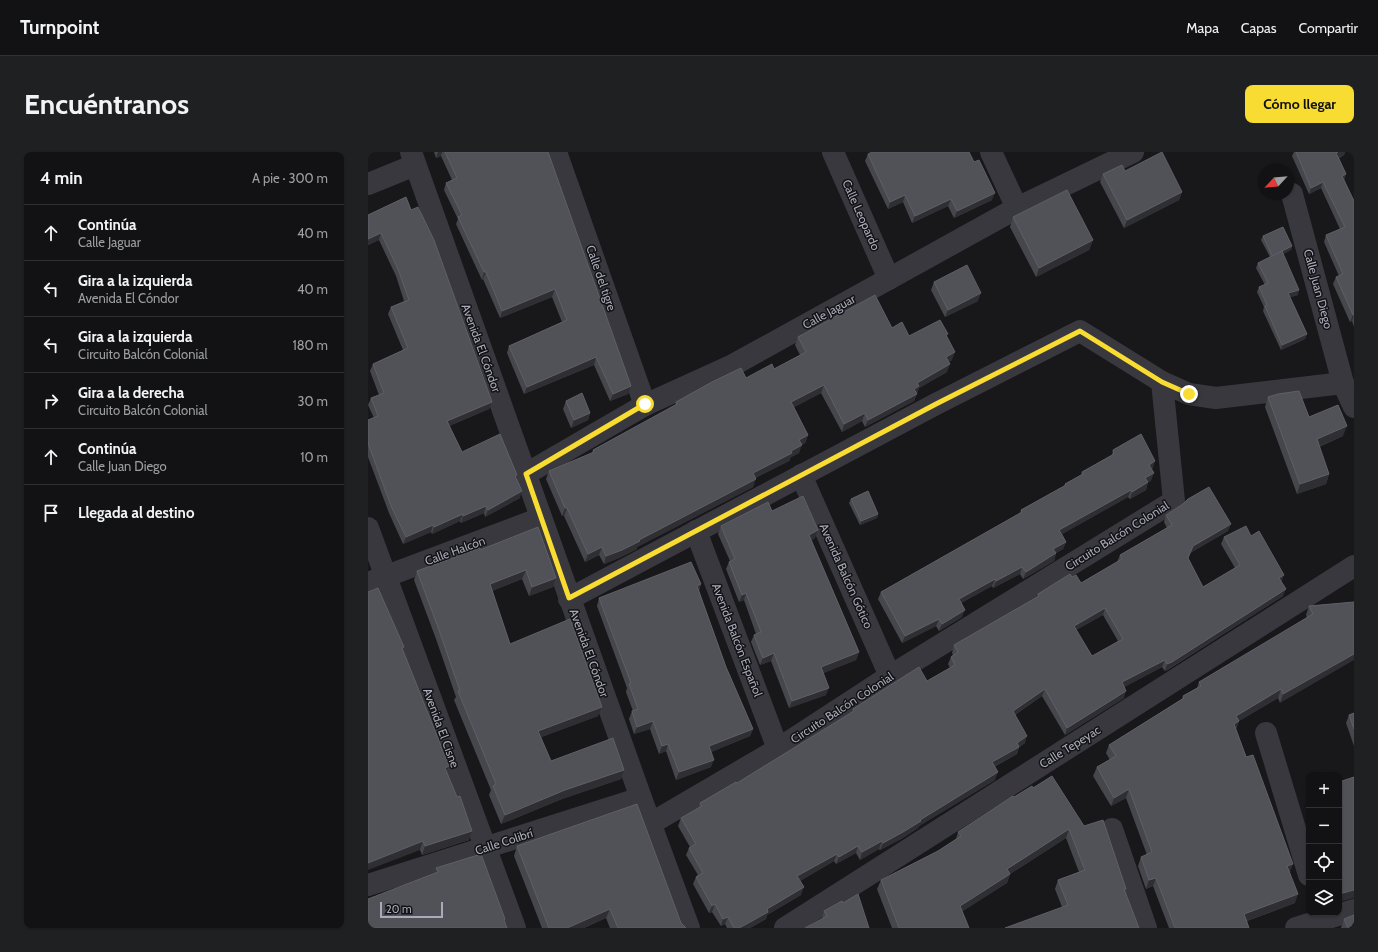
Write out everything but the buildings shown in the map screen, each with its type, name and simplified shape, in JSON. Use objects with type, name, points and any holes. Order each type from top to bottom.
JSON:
[{"type":"street","name":"Calle del tigre","points":[[556,152],[645,404]]},
{"type":"street","name":"Calle Leopardo","points":[[833,152],[889,279]]},
{"type":"street","points":[[991,152],[1017,208]]},
{"type":"street","name":"Calle Jaguar","points":[[526,474],[645,404],[733,365],[1017,208],[1133,152]]},
{"type":"street","points":[[368,184],[413,159]]},
{"type":"street","name":"Avenida El Cóndor","points":[[413,159],[650,824],[689,928]]},
{"type":"street","name":"Calle Juan Diego","points":[[1294,200],[1343,383],[1354,407]]},
{"type":"street","points":[[569,598],[936,404],[1080,331],[1162,382],[1189,394],[1216,398],[1343,383]]},
{"type":"street","name":"Circuito Balcón Colonial","points":[[650,824],[778,749],[890,676],[1174,501],[1162,382]]},
{"type":"street","name":"Avenida Balcón Gótico","points":[[801,475],[890,676]]},
{"type":"street","name":"Calle Halcón","points":[[377,580],[541,518]]},
{"type":"street","name":"Avenida El Cisne","points":[[368,528],[377,580],[486,848],[515,928]]},
{"type":"street","name":"Avenida Balcón Español","points":[[696,531],[778,749]]},
{"type":"street","name":"Calle Tepeyac","points":[[785,928],[1354,566]]},
{"type":"street","points":[[1266,733],[1306,864]]},
{"type":"street","name":"Calle Colibrí","points":[[368,886],[641,798]]},
{"type":"street","points":[[1112,828],[1146,928]]},
{"type":"street","points":[[1296,928],[1354,910]]},
{"type":"route","points":[[645,404],[526,474],[569,598],[936,404],[1080,331],[1162,382],[1189,394]]}]
